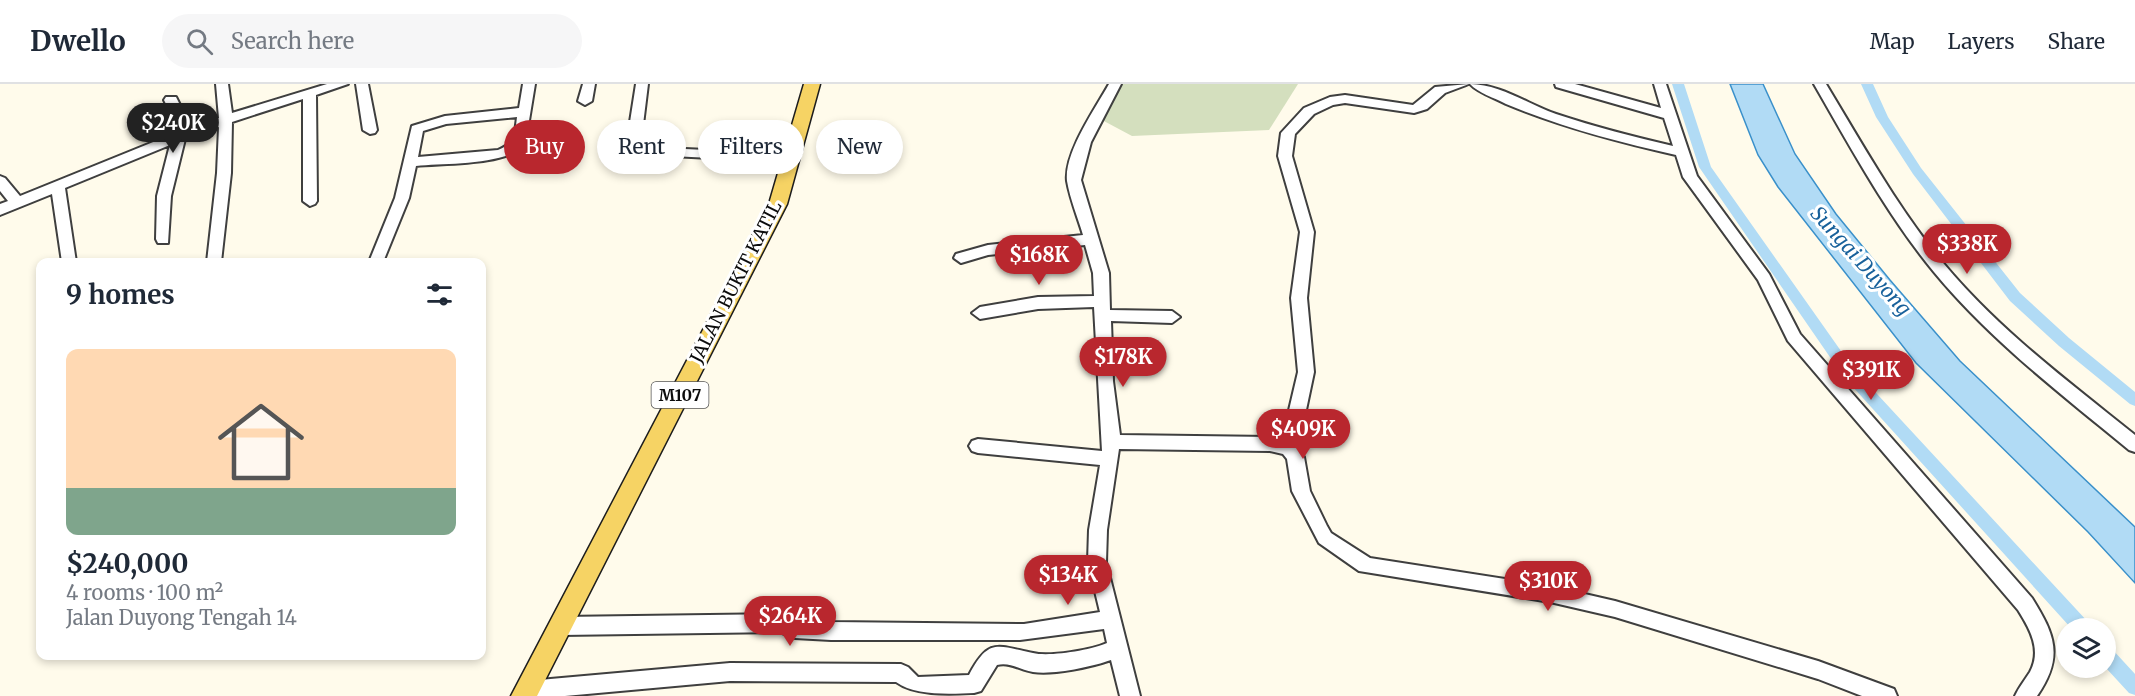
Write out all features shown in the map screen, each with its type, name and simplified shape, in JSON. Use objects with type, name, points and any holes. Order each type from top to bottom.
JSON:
[{"type":"main road","name":"JALAN BUKIT KATIL","points":[[802,120],[812,84]]},
{"type":"main road","name":"JALAN BUKIT KATIL","points":[[526,693],[778,204],[786,174]]},
{"type":"street","points":[[214,258],[228,142],[228,117],[222,84]]},
{"type":"street","points":[[0,210],[184,133],[228,117],[342,84]]},
{"type":"street","points":[[362,84],[370,130]]},
{"type":"street","points":[[409,162],[507,152],[520,142],[529,84]]},
{"type":"street","points":[[585,101],[589,84]]},
{"type":"street","points":[[642,84],[634,141],[638,151],[698,154]]},
{"type":"street","points":[[1115,84],[1081,148],[1075,165],[1077,192],[1101,273],[1103,308],[1110,451],[1098,530],[1097,562],[1130,696]]},
{"type":"street","points":[[1463,84],[1440,90],[1422,106],[1413,109],[1345,99],[1330,101],[1309,111],[1288,133],[1285,156],[1307,232],[1299,298],[1306,372],[1289,449],[1297,463],[1301,491],[1320,531],[1325,538],[1366,565],[1550,594],[1615,609],[1818,670],[1887,696]]},
{"type":"street","points":[[1476,84],[1529,110],[1632,141],[1681,152]]},
{"type":"street","points":[[1561,84],[1670,115]]},
{"type":"street","points":[[1660,84],[1681,152],[1699,192],[1764,278],[1794,337],[1814,363],[2025,604],[2037,623],[2047,652],[2045,665],[2025,696]]},
{"type":"street","points":[[1820,84],[1876,179],[1939,268],[2020,351],[2135,446]]},
{"type":"street","points":[[309,93],[310,201]]},
{"type":"street","points":[[163,239],[164,196],[184,133],[171,100]]},
{"type":"street","points":[[377,258],[402,198],[414,134],[423,125],[445,120],[524,112]]},
{"type":"street","points":[[0,182],[17,203]]},
{"type":"street","points":[[58,186],[68,258]]},
{"type":"street","points":[[961,258],[988,250],[1092,239]]},
{"type":"street","points":[[980,313],[1038,303],[1172,317]]},
{"type":"street","points":[[978,446],[1110,451],[1270,444],[1289,449]]},
{"type":"street","points":[[561,626],[780,623],[795,629],[831,631],[1025,631],[1112,619]]},
{"type":"street","points":[[526,693],[730,672],[901,673],[911,684],[918,686],[974,684],[986,661],[993,656],[1025,657],[1034,663],[1102,654],[1118,647]]},
{"type":"green space","points":[[1123,84],[1298,84],[1269,130],[1132,136],[1102,120]]},
{"type":"water","name":"Sungai Duyong","points":[[1730,84],[1763,84],[1795,154],[1836,214],[1890,280],[1960,361],[2135,527],[2135,583],[2088,532],[1916,363],[1778,187],[1758,155]]},
{"type":"waterway","points":[[1678,84],[1705,167],[1848,372],[2073,618]]},
{"type":"waterway","points":[[1867,84],[1882,117],[1917,171],[2015,297],[2064,342],[2135,400]]},
{"type":"waterway","points":[[2116,666],[2135,687]]}]
